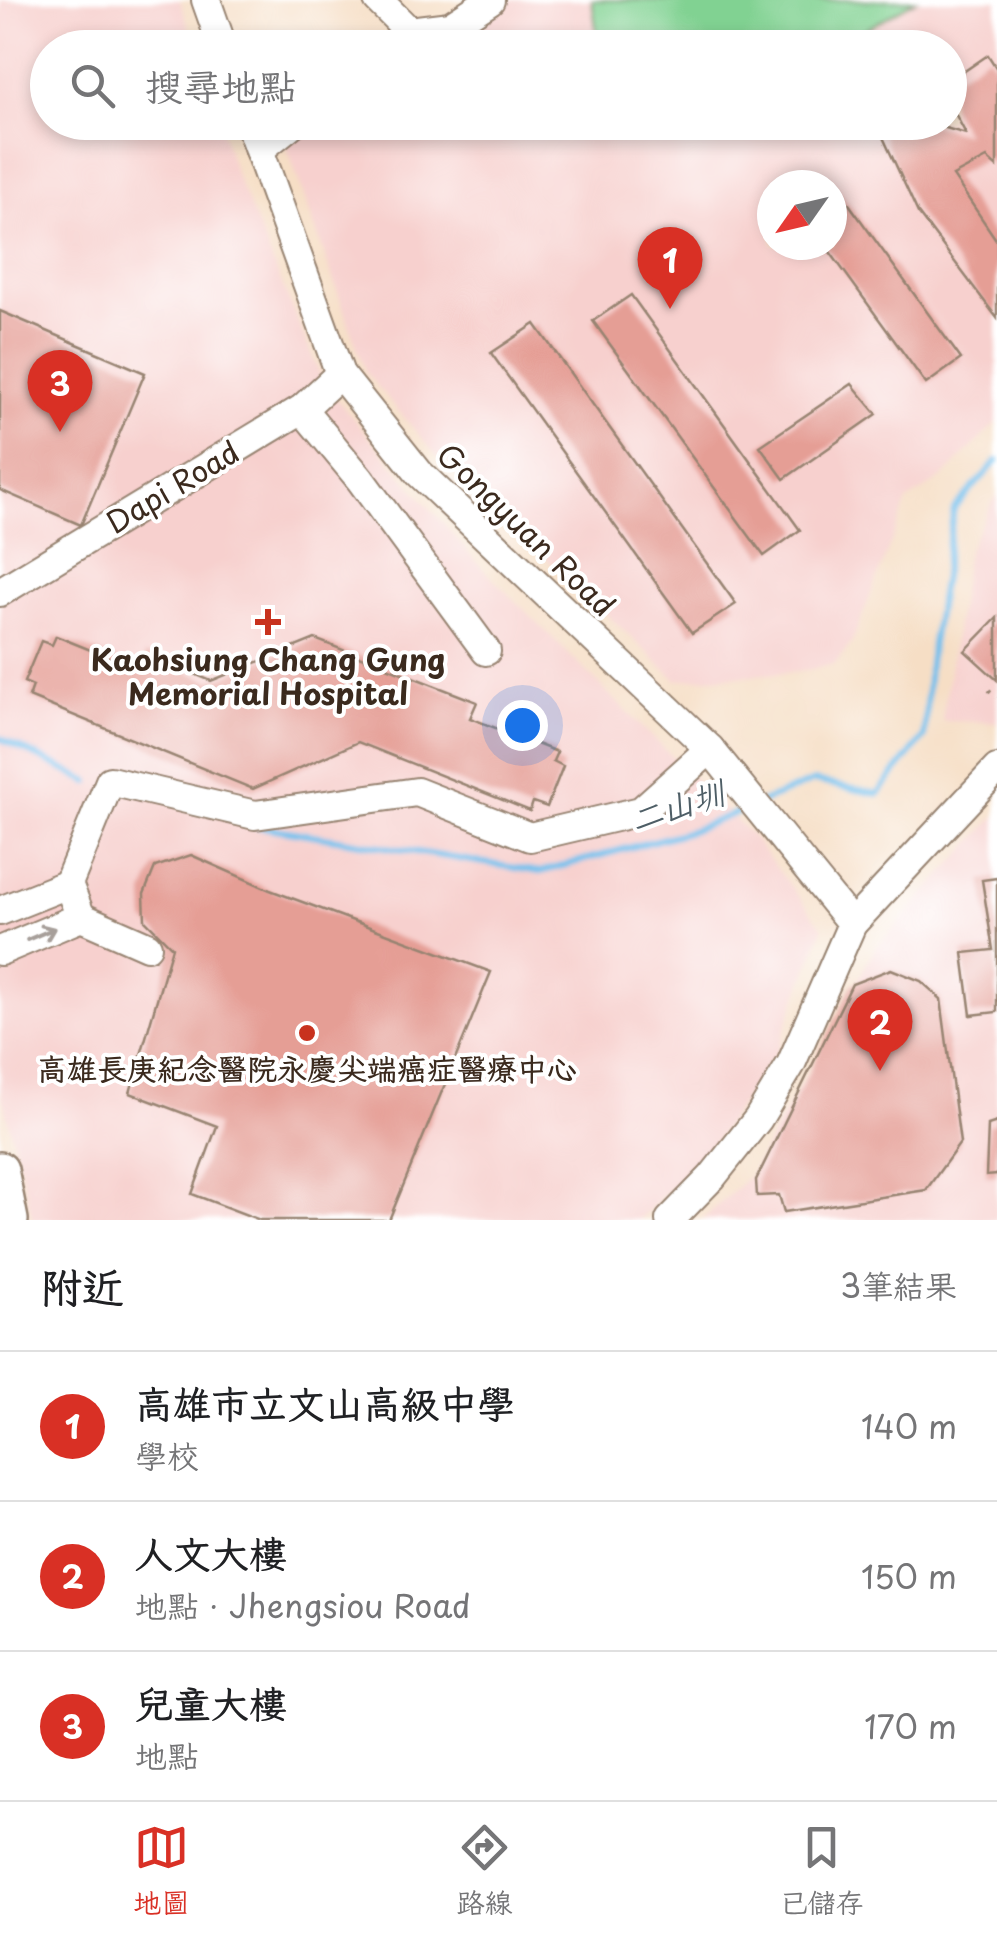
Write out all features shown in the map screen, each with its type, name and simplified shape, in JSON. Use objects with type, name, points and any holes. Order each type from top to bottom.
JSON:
[{"type":"main road","points":[[0,1170],[10,1220]]},
{"type":"street","points":[[206,0],[216,30]]},
{"type":"street","points":[[378,0],[394,30]]},
{"type":"street","points":[[435,30],[450,26],[490,0]]},
{"type":"street","name":"Gongyuan Road","points":[[255,140],[340,374],[420,473],[710,749],[852,924]]},
{"type":"street","points":[[259,150],[272,140]]},
{"type":"street","name":"Dapi Road","points":[[0,592],[302,409],[340,374]]},
{"type":"street","points":[[302,409],[360,479],[486,651]]},
{"type":"street","points":[[147,946],[81,917],[68,884],[110,781],[255,815],[417,792],[530,837],[641,810],[710,749]]},
{"type":"street","points":[[670,1220],[712,1177],[758,1118],[791,1064],[852,924],[997,769]]},
{"type":"street","points":[[0,911],[68,884]]},
{"type":"street","points":[[0,951],[81,917]]},
{"type":"path","points":[[989,690],[997,697]]},
{"type":"shaded area","name":"Kaohsiung Chang Gung Memorial Hospital","points":[[0,0],[180,0],[190,30],[30,30],[30,140],[224,140],[324,384],[477,563],[751,835],[823,928],[776,1054],[705,1155],[638,1220],[33,1220],[0,1088]]},
{"type":"shaded area","points":[[502,0],[997,0],[997,422],[942,478],[907,501],[852,642],[835,664],[798,672],[677,680],[436,455],[366,373],[286,145],[291,140],[967,140],[967,30],[442,30]]},
{"type":"shaded area","points":[[997,494],[997,722],[942,721],[967,551]]},
{"type":"shaded area","points":[[997,815],[997,1220],[702,1220],[750,1175],[875,949]]},
{"type":"green space","points":[[592,0],[916,0],[864,30],[596,30]]},
{"type":"building","points":[[988,55],[997,69],[997,167],[987,158],[953,176],[997,241],[997,318],[918,213],[884,140],[967,140],[967,69]]},
{"type":"building","points":[[847,201],[961,359],[926,384],[836,260],[847,260]]},
{"type":"building","points":[[631,295],[800,530],[764,556],[593,321]]},
{"type":"building","points":[[0,311],[145,373],[81,525],[0,490]]},
{"type":"building","points":[[535,324],[736,604],[692,633],[491,353]]},
{"type":"building","points":[[852,384],[877,414],[784,479],[760,446]]},
{"type":"building","points":[[997,618],[997,680],[965,651]]},
{"type":"building","points":[[56,636],[140,670],[146,654],[211,681],[315,639],[477,702],[470,718],[557,752],[553,761],[563,766],[547,807],[533,802],[530,811],[358,742],[253,789],[29,697],[33,686],[24,682],[41,641],[52,645]]},
{"type":"building","name":"高雄長庚紀念醫院永慶尖端癌症醫療中心","points":[[191,855],[270,890],[491,972],[389,1220],[260,1220],[192,1194],[217,1126],[130,1093],[172,947],[145,920],[144,894],[155,867]]},
{"type":"building","points":[[997,878],[997,1012],[971,1015],[963,953],[993,950],[982,880]]},
{"type":"building","points":[[891,969],[921,981],[941,999],[960,1143],[926,1190],[784,1212],[779,1195],[757,1196],[756,1180],[852,984]]},
{"type":"building","points":[[997,1122],[997,1175],[986,1176],[988,1125]]},
{"type":"waterway","name":"二山圳","points":[[762,802],[814,781],[878,794],[924,737],[929,662],[954,509],[997,461]]},
{"type":"waterway","name":"二山圳","points":[[0,738],[89,782]]},
{"type":"waterway","name":"二山圳","points":[[257,826],[540,872],[690,831],[746,809]]},
{"type":"place","name":"高雄市立文山高級中學","points":[[670,309]]},
{"type":"place","name":"兒童大樓","points":[[60,432]]},
{"type":"place","name":"Kaohsiung Chang Gung Memorial Hospital","points":[[268,622]]},
{"type":"place","name":"高雄長庚紀念醫院永慶尖端癌症醫療中心","points":[[307,1033]]},
{"type":"place","name":"人文大樓","points":[[880,1071]]}]
